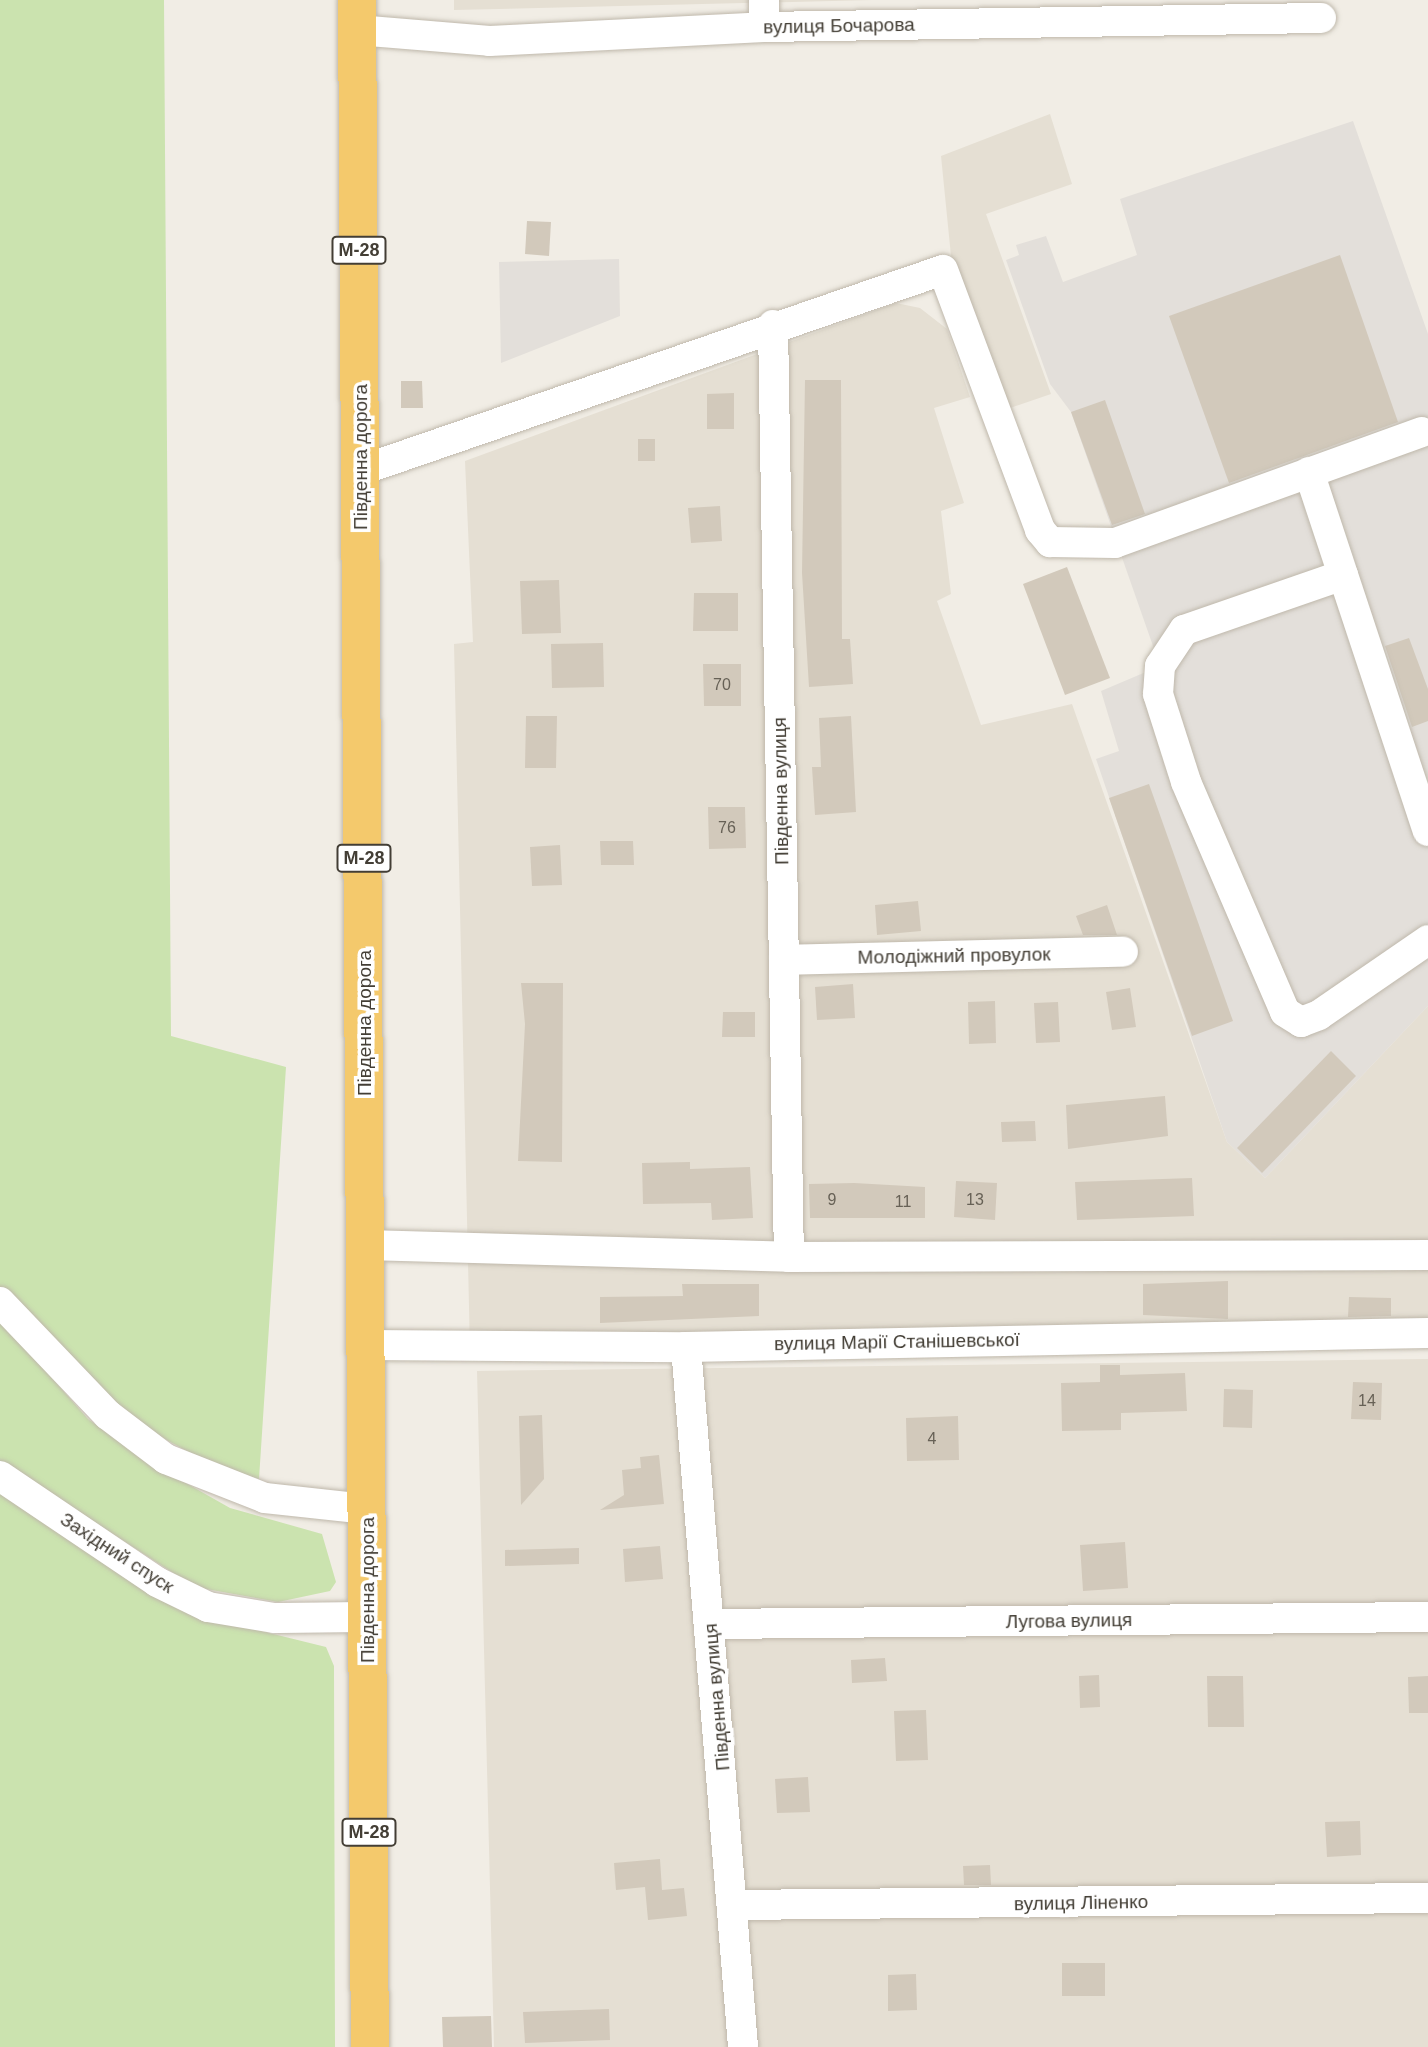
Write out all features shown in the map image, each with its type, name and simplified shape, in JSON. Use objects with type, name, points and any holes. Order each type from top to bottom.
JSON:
[{"type":"highway","name":"Південна дорога","points":[[357,15],[370,2047]]},
{"type":"street","name":"вулиця Бочарова","points":[[357,15],[490,41],[764,14],[1321,18]]},
{"type":"street","points":[[362,470],[773,325],[943,270],[1050,541],[1115,542],[1421,432]]},
{"type":"street","name":"Південна вулиця","points":[[773,325],[789,1256]]},
{"type":"street","points":[[1309,472],[1428,831]]},
{"type":"street","points":[[1343,575],[1184,630],[1160,666],[1158,694],[1186,782],[1285,1012],[1301,1022],[1319,1015],[1428,940]]},
{"type":"street","name":"Молодіжний провулок","points":[[784,960],[1123,952]]},
{"type":"street","points":[[366,1245],[789,1256],[1428,1255]]},
{"type":"street","points":[[0,1302],[108,1415],[166,1459],[265,1498],[367,1509]]},
{"type":"street","name":"вулиця Марії Станішевської","points":[[366,1345],[687,1347],[1428,1333]]},
{"type":"street","name":"Південна вулиця","points":[[687,1347],[743,2047]]},
{"type":"street","name":"Західний спуск","points":[[0,1476],[157,1582],[208,1607],[274,1618],[368,1618]]},
{"type":"street","name":"Лугова вулиця","points":[[711,1624],[1428,1617]]},
{"type":"street","name":"вулиця Ліненко","points":[[733,1905],[1428,1898]]},
{"type":"shaded area","points":[[454,0],[872,0],[454,10]]},
{"type":"shaded area","points":[[1050,114],[1072,184],[986,214],[1051,394],[1001,411],[951,256],[941,156]]},
{"type":"shaded area","points":[[1353,121],[1428,334],[1428,1006],[1265,1178],[1227,1142],[1096,759],[1119,751],[1101,691],[1160,666],[1071,412],[1050,384],[1006,260],[1019,255],[1016,245],[1046,236],[1063,282],[1137,255],[1120,199]]},
{"type":"shaded area","points":[[619,259],[620,316],[501,363],[499,262]]},
{"type":"shaded area","points":[[896,303],[920,308],[947,329],[970,397],[934,408],[964,503],[941,511],[951,594],[937,601],[981,725],[1072,704],[1227,1142],[1265,1178],[1428,1006],[1428,1344],[470,1351],[454,644],[473,642],[465,461]]},
{"type":"shaded area","points":[[1428,1359],[1428,2047],[494,2047],[477,1371]]},
{"type":"green space","points":[[0,0],[164,0],[171,1036],[286,1067],[259,1479],[216,1467],[134,1422],[0,1287]]},
{"type":"green space","points":[[0,1319],[88,1419],[140,1457],[230,1508],[322,1534],[336,1582],[330,1591],[278,1602],[195,1587],[0,1461]]},
{"type":"green space","points":[[0,1490],[201,1616],[326,1647],[334,1666],[335,2047],[0,2047]]},
{"type":"building","points":[[527,221],[551,222],[549,256],[525,254]]},
{"type":"building","points":[[1340,255],[1398,422],[1229,483],[1169,316]]},
{"type":"building","points":[[805,380],[841,380],[842,639],[850,639],[853,684],[809,687],[802,573]]},
{"type":"building","points":[[401,381],[422,381],[423,408],[401,408]]},
{"type":"building","points":[[734,393],[734,429],[707,429],[707,394]]},
{"type":"building","points":[[1105,400],[1145,514],[1112,525],[1071,412]]},
{"type":"building","points":[[638,439],[655,439],[655,461],[638,461]]},
{"type":"building","points":[[720,506],[722,541],[691,543],[688,508]]},
{"type":"building","points":[[1067,567],[1110,678],[1065,695],[1023,584]]},
{"type":"building","points":[[559,580],[561,633],[522,634],[520,581]]},
{"type":"building","points":[[694,593],[738,593],[738,631],[693,631]]},
{"type":"building","points":[[1409,638],[1428,689],[1428,721],[1412,727],[1385,646]]},
{"type":"building","points":[[603,643],[604,687],[552,688],[551,644]]},
{"type":"building","points":[[703,664],[741,664],[741,706],[704,706]]},
{"type":"building","points":[[526,716],[557,716],[556,768],[525,768]]},
{"type":"building","points":[[851,716],[856,812],[815,815],[812,767],[821,767],[819,718]]},
{"type":"building","points":[[1149,784],[1233,1021],[1192,1036],[1109,798]]},
{"type":"building","points":[[708,807],[745,807],[746,848],[709,849]]},
{"type":"building","points":[[600,841],[633,841],[634,865],[601,865]]},
{"type":"building","points":[[560,845],[562,885],[532,886],[530,847]]},
{"type":"building","points":[[918,901],[921,931],[877,935],[875,905]]},
{"type":"building","points":[[1107,905],[1117,935],[1083,935],[1076,916]]},
{"type":"building","points":[[521,983],[563,983],[562,1162],[518,1161],[525,1024]]},
{"type":"building","points":[[853,984],[855,1018],[817,1020],[815,987]]},
{"type":"building","points":[[1130,988],[1136,1027],[1112,1030],[1106,992]]},
{"type":"building","points":[[995,1001],[996,1043],[969,1044],[968,1002]]},
{"type":"building","points":[[1058,1002],[1060,1042],[1036,1043],[1034,1003]]},
{"type":"building","points":[[723,1012],[755,1012],[755,1037],[722,1037]]},
{"type":"building","points":[[1331,1051],[1356,1076],[1262,1173],[1237,1148]]},
{"type":"building","points":[[1165,1096],[1168,1136],[1068,1149],[1066,1105]]},
{"type":"building","points":[[1035,1121],[1036,1141],[1002,1142],[1001,1122]]},
{"type":"building","points":[[690,1162],[690,1169],[750,1167],[753,1218],[712,1220],[711,1203],[643,1204],[642,1163]]},
{"type":"building","points":[[1192,1178],[1194,1216],[1077,1220],[1075,1182]]},
{"type":"building","points":[[956,1181],[997,1183],[995,1220],[954,1217]]},
{"type":"building","points":[[854,1183],[925,1187],[925,1218],[810,1218],[809,1184]]},
{"type":"building","points":[[1228,1281],[1228,1319],[1143,1315],[1143,1284]]},
{"type":"building","points":[[682,1284],[759,1284],[759,1316],[600,1323],[600,1297],[683,1296]]},
{"type":"building","points":[[1349,1297],[1391,1298],[1391,1316],[1348,1317]]},
{"type":"building","points":[[1100,1365],[1120,1365],[1120,1375],[1185,1373],[1187,1411],[1121,1413],[1121,1430],[1062,1431],[1061,1383],[1100,1382]]},
{"type":"building","points":[[1353,1382],[1382,1383],[1381,1420],[1351,1419]]},
{"type":"building","points":[[1224,1389],[1253,1390],[1252,1428],[1223,1427]]},
{"type":"building","points":[[542,1415],[544,1479],[521,1505],[519,1416]]},
{"type":"building","points":[[958,1416],[959,1460],[907,1461],[906,1418]]},
{"type":"building","points":[[659,1455],[664,1504],[600,1510],[624,1495],[622,1470],[641,1468],[640,1457]]},
{"type":"building","points":[[1125,1542],[1128,1588],[1083,1591],[1080,1545]]},
{"type":"building","points":[[660,1546],[663,1579],[625,1582],[623,1549]]},
{"type":"building","points":[[579,1548],[579,1564],[505,1566],[505,1550]]},
{"type":"building","points":[[885,1658],[887,1681],[852,1683],[851,1660]]},
{"type":"building","points":[[1099,1675],[1100,1707],[1080,1708],[1079,1676]]},
{"type":"building","points":[[1207,1676],[1243,1676],[1244,1727],[1208,1727]]},
{"type":"building","points":[[1428,1676],[1428,1713],[1409,1713],[1408,1677]]},
{"type":"building","points":[[926,1710],[928,1760],[896,1761],[894,1711]]},
{"type":"building","points":[[808,1777],[810,1812],[777,1813],[775,1779]]},
{"type":"building","points":[[1360,1821],[1361,1855],[1327,1857],[1325,1822]]},
{"type":"building","points":[[660,1859],[662,1890],[684,1888],[687,1916],[648,1920],[645,1887],[616,1890],[614,1863]]},
{"type":"building","points":[[990,1865],[991,1885],[964,1885],[963,1866]]},
{"type":"building","points":[[1062,1963],[1105,1963],[1105,1996],[1062,1996]]},
{"type":"building","points":[[916,1974],[917,2010],[888,2011],[888,1975]]},
{"type":"building","points":[[609,2009],[610,2040],[525,2043],[523,2012]]},
{"type":"building","points":[[491,2016],[492,2047],[443,2047],[442,2017]]}]
